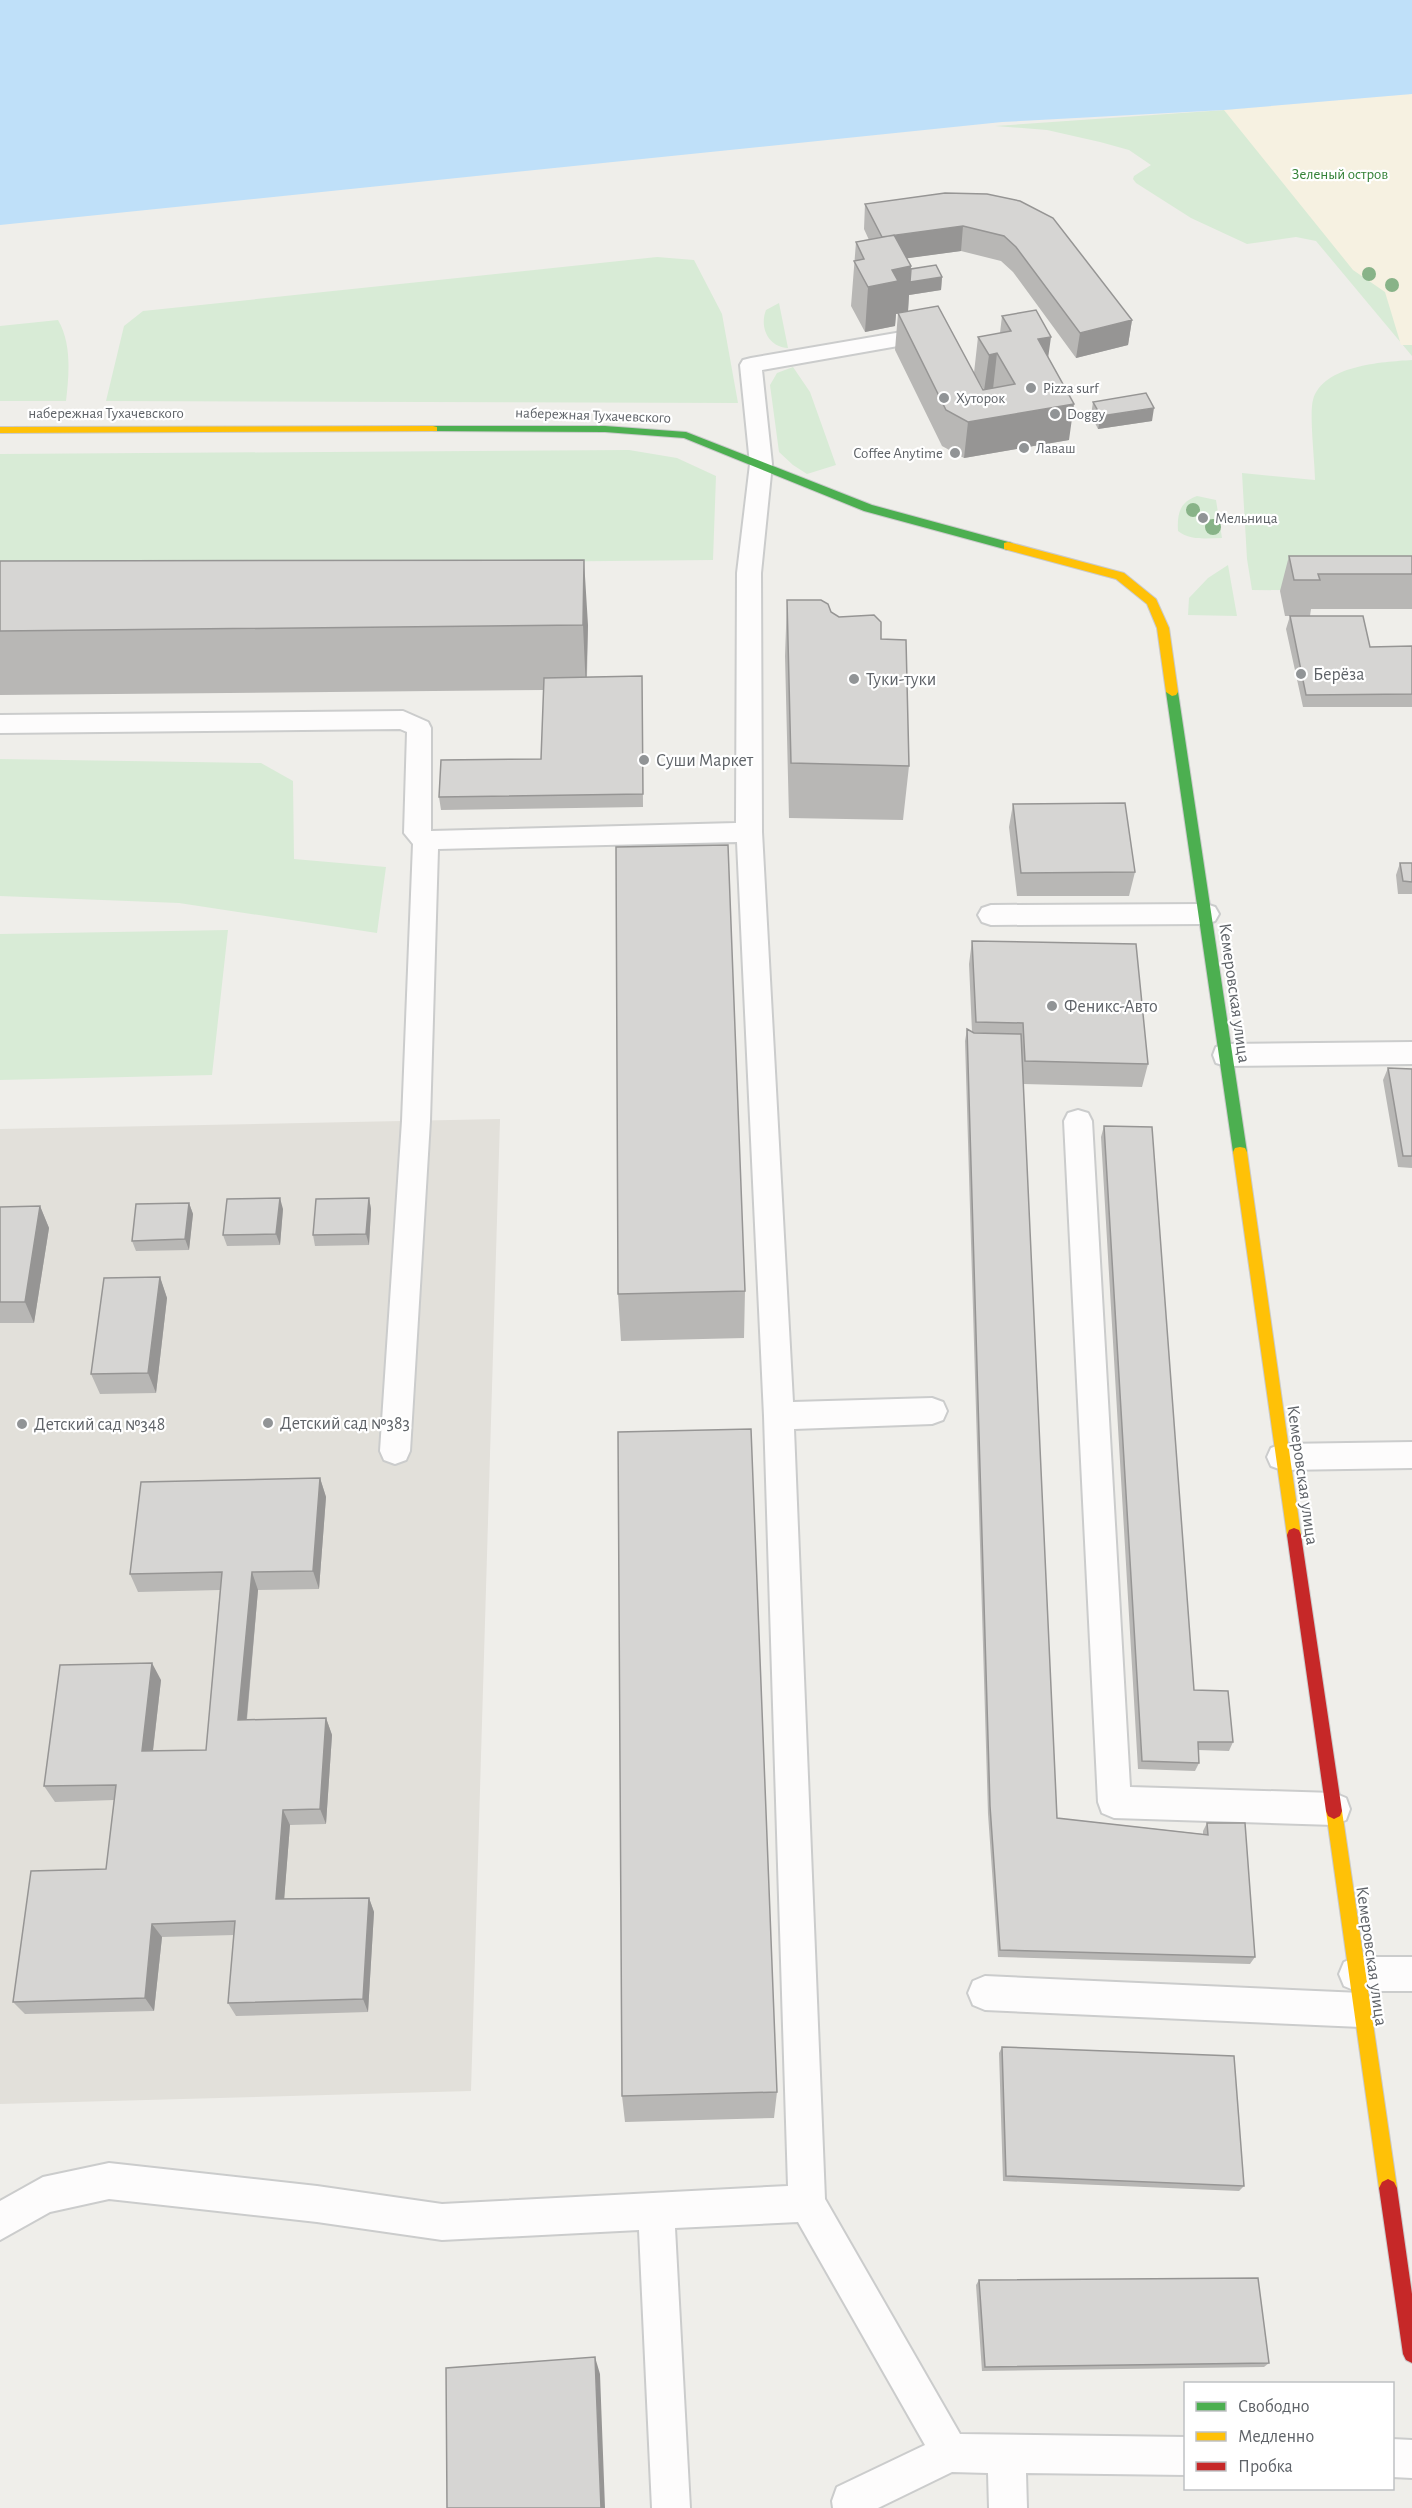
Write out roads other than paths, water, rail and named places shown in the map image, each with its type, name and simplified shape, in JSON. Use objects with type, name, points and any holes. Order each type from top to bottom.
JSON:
[{"type":"street","name":"набережная Тухачевского","points":[[0,430],[605,429],[686,435],[868,508],[1120,576],[1152,602]]},
{"type":"street","name":"Кемеровская улица","points":[[1152,602],[1163,628],[1206,914],[1323,1752],[1334,1809],[1412,2354]]},
{"type":"lane","points":[[925,335],[751,364],[761,464],[749,573],[749,832],[779,1416],[807,2203],[951,2453]]},
{"type":"lane","points":[[0,724],[403,720],[419,728],[417,833],[426,840],[749,832]]},
{"type":"lane","points":[[395,1451],[416,1120],[426,840]]},
{"type":"lane","points":[[991,915],[1206,914]]},
{"type":"lane","points":[[1226,1055],[1412,1053]]},
{"type":"lane","points":[[1078,1121],[1114,1802],[1334,1809]]},
{"type":"lane","points":[[779,1416],[932,1411]]},
{"type":"lane","points":[[1282,1457],[1412,1455]]},
{"type":"lane","points":[[1356,1974],[1412,1974]]},
{"type":"lane","points":[[985,1993],[1361,2010]]},
{"type":"lane","points":[[0,2222],[43,2195],[110,2181],[317,2204],[442,2222],[807,2203]]},
{"type":"lane","points":[[656,2212],[671,2508]]},
{"type":"lane","points":[[852,2508],[851,2501],[951,2453],[1184,2456]]},
{"type":"lane","points":[[1006,2454],[1008,2508]]},
{"type":"lane","points":[[1394,2458],[1412,2459]]},
{"type":"water","points":[[0,0],[1412,0],[1412,94],[1224,110],[1002,122],[0,225]]},
{"type":"place","name":"Pizza surf","points":[[1031,388]]},
{"type":"place","name":"Хуторок","points":[[944,398]]},
{"type":"place","name":"Doggy","points":[[1055,414]]},
{"type":"place","name":"Лаваш","points":[[1024,448]]},
{"type":"place","name":"Coffee Anytime","points":[[955,453]]},
{"type":"place","name":"Мельница","points":[[1203,518]]},
{"type":"place","name":"Берёза","points":[[1301,674]]},
{"type":"place","name":"Туки-туки","points":[[854,679]]},
{"type":"place","name":"Суши Маркет","points":[[644,760]]},
{"type":"place","name":"Феникс-Авто","points":[[1052,1006]]},
{"type":"place","name":"Детский сад №383","points":[[268,1423]]},
{"type":"place","name":"Детский сад №348","points":[[22,1424]]},
{"type":"park label","name":"Зеленый остров","points":[[1340,174]]}]
